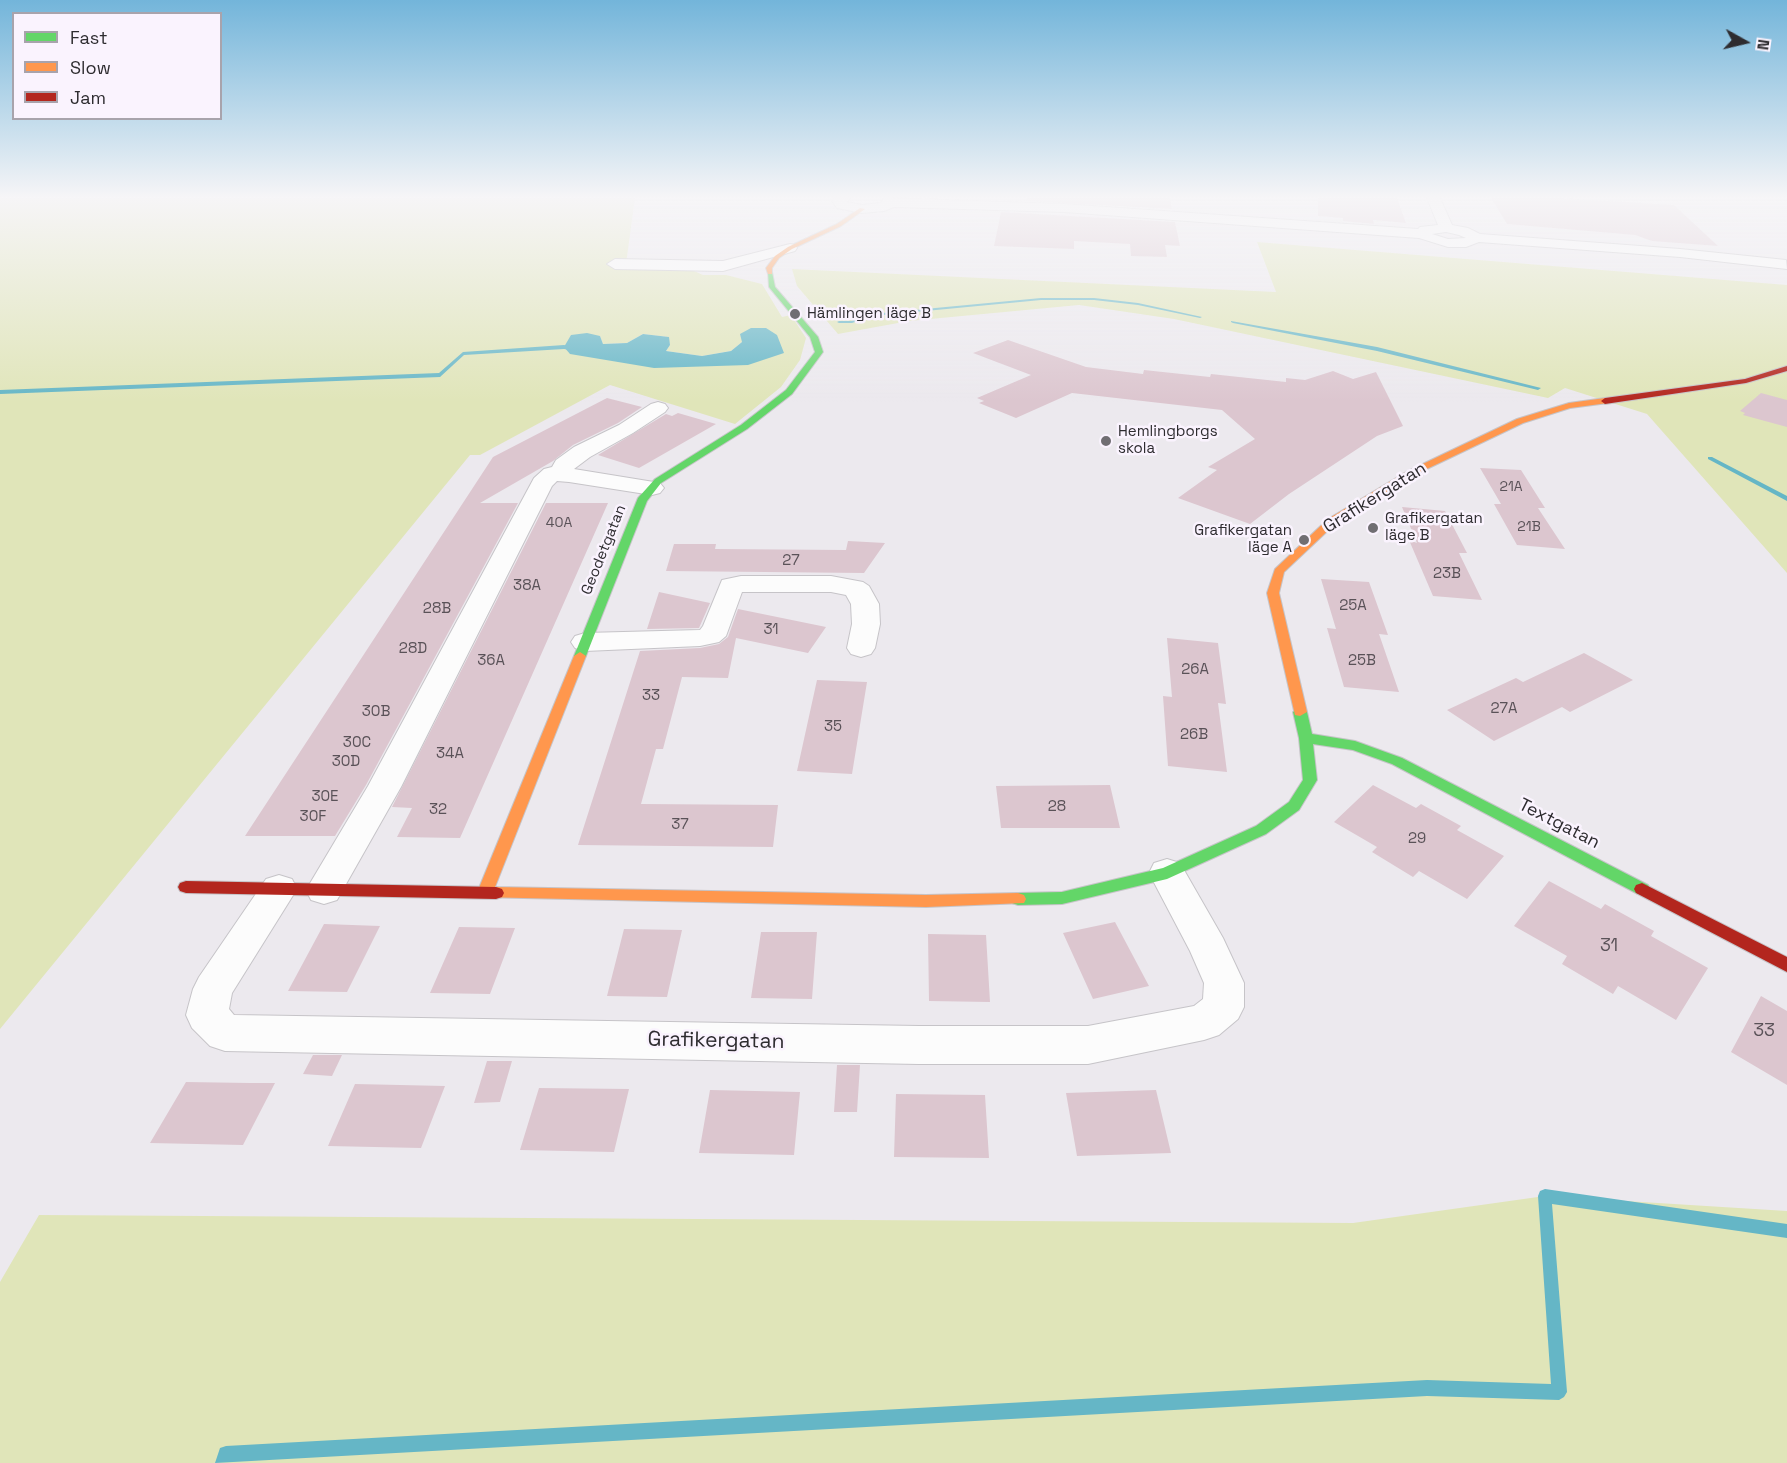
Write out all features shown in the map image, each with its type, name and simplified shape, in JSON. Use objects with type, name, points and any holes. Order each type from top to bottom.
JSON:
[{"type":"street","points":[[724,266],[769,279],[771,266]]},
{"type":"street","name":"Geodetgatan","points":[[485,893],[642,500],[658,481],[744,427],[789,392],[819,352],[814,337],[772,287],[769,279]]},
{"type":"street","name":"Grafikergatan","points":[[186,887],[926,901],[1062,898],[1167,873],[1261,830],[1294,807],[1310,780],[1306,738],[1273,593],[1279,571],[1332,521],[1409,474],[1520,421],[1569,406],[1746,381],[1787,368]]},
{"type":"street","points":[[561,475],[564,465],[582,452],[627,429],[658,408]]},
{"type":"street","points":[[324,890],[384,787],[542,483],[552,474],[652,488]]},
{"type":"street","points":[[585,642],[709,636],[716,630],[731,586],[831,584],[854,588],[860,592],[865,604],[866,624],[861,648]]},
{"type":"street","name":"Textgatan","points":[[1306,738],[1355,746],[1397,761],[1787,965]]},
{"type":"street","name":"Grafikergatan","points":[[279,889],[213,988],[207,1014],[225,1033],[920,1045],[1088,1045],[1204,1022],[1223,1007],[1224,983],[1209,949],[1167,873]]},
{"type":"green space","points":[[0,266],[692,266],[694,271],[703,275],[726,275],[762,284],[782,317],[791,315],[806,338],[800,360],[781,387],[735,424],[610,385],[480,455],[470,455],[0,1029]],"holes":[[[643,334],[668,337],[670,345],[666,351],[702,356],[731,351],[742,342],[748,365],[564,347],[600,336],[603,344],[627,343]]]},
{"type":"green space","points":[[1266,266],[1556,266],[1787,285],[1787,573],[1647,414],[1565,388],[1548,398],[1174,319],[1079,305],[909,321],[838,334],[797,286],[792,269],[1276,292]]},
{"type":"green space","points":[[1545,1196],[1787,1211],[1787,1463],[0,1463],[0,1282],[39,1215],[1353,1223]]},
{"type":"water","points":[[751,328],[766,328],[777,335],[784,353],[748,365],[654,368],[570,354],[564,347],[571,335],[587,333],[600,336],[603,344],[627,343],[643,334],[669,337],[670,345],[666,351],[702,356],[731,351],[742,342],[740,334]]},
{"type":"building","points":[[1008,340],[1086,367],[1143,374],[1144,370],[1286,382],[1286,378],[1305,380],[1333,371],[1353,379],[1376,372],[1403,426],[1377,436],[1289,494],[1250,524],[1178,498],[1217,470],[1208,467],[1255,439],[1222,410],[1072,393],[1016,418],[979,403],[984,401],[977,398],[1031,375],[973,353]]},
{"type":"building","points":[[1761,393],[1787,400],[1787,427],[1743,415],[1745,413],[1740,411]]},
{"type":"building","points":[[607,398],[642,407],[618,423],[573,445],[553,461],[480,503],[518,503],[366,785],[335,836],[245,836],[493,457]]},
{"type":"building","points":[[678,413],[716,424],[639,468],[598,455],[666,414],[672,416]]},
{"type":"building","points":[[1480,468],[1521,470],[1545,508],[1538,508],[1565,549],[1517,545],[1494,504],[1501,504]]},
{"type":"building","points":[[546,503],[608,503],[460,838],[397,837],[412,808],[392,807]]},
{"type":"building","points":[[1402,507],[1445,511],[1467,553],[1459,553],[1482,600],[1433,596],[1409,540],[1417,543]]},
{"type":"building","points":[[848,541],[885,543],[864,573],[666,571],[674,544],[716,544],[715,549],[846,550]]},
{"type":"building","points":[[1321,579],[1369,582],[1388,635],[1379,634],[1399,692],[1344,687],[1327,628],[1336,629]]},
{"type":"building","points":[[659,592],[710,603],[699,628],[647,629]]},
{"type":"building","points":[[738,609],[826,627],[808,653],[736,638],[728,678],[682,677],[663,749],[656,749],[641,804],[778,805],[773,847],[578,845],[640,651],[700,648],[719,644],[728,637]]},
{"type":"building","points":[[1167,638],[1218,643],[1226,704],[1218,703],[1227,772],[1168,766],[1163,696],[1172,697]]},
{"type":"building","points":[[1584,653],[1633,680],[1570,712],[1562,707],[1494,741],[1447,710],[1516,678],[1523,682]]},
{"type":"building","points":[[817,680],[867,682],[852,774],[797,771]]},
{"type":"building","points":[[1110,785],[1120,828],[1001,828],[996,786]]},
{"type":"building","points":[[1373,785],[1416,808],[1421,804],[1461,826],[1457,830],[1504,856],[1467,899],[1419,871],[1413,877],[1372,852],[1377,847],[1334,822]]},
{"type":"building","points":[[1549,881],[1601,909],[1605,904],[1654,931],[1651,936],[1708,968],[1676,1020],[1618,986],[1613,994],[1562,964],[1567,956],[1514,926]]},
{"type":"building","points":[[1115,922],[1149,986],[1093,999],[1063,933]]},
{"type":"building","points":[[324,924],[380,926],[347,992],[288,991]]},
{"type":"building","points":[[459,927],[515,928],[490,994],[430,993]]},
{"type":"building","points":[[624,929],[682,930],[667,997],[607,996]]},
{"type":"building","points":[[761,932],[817,932],[812,999],[751,998]]},
{"type":"building","points":[[928,934],[986,935],[990,1002],[929,1001]]},
{"type":"building","points":[[1761,996],[1787,1011],[1787,1085],[1731,1052]]},
{"type":"building","points":[[313,1055],[342,1055],[332,1076],[303,1074]]},
{"type":"building","points":[[487,1061],[512,1061],[500,1102],[474,1103]]},
{"type":"building","points":[[837,1065],[860,1065],[857,1112],[834,1112]]},
{"type":"building","points":[[186,1082],[275,1083],[243,1145],[150,1143]]},
{"type":"building","points":[[355,1084],[445,1086],[421,1148],[328,1146]]},
{"type":"building","points":[[539,1088],[629,1089],[614,1152],[520,1150]]},
{"type":"building","points":[[710,1090],[800,1092],[794,1155],[699,1153]]},
{"type":"building","points":[[1156,1090],[1171,1153],[1077,1156],[1066,1093]]},
{"type":"building","points":[[896,1094],[985,1095],[989,1158],[894,1157]]},
{"type":"waterway","points":[[839,322],[852,322],[872,315],[1041,299],[1094,299],[1138,304],[1200,317]]},
{"type":"waterway","points":[[1233,322],[1377,349],[1538,388]]},
{"type":"waterway","points":[[0,392],[440,375],[463,354],[564,347],[577,349]]},
{"type":"waterway","points":[[1710,458],[1787,499]]},
{"type":"waterway","points":[[223,1463],[226,1454],[1427,1388],[1559,1392],[1545,1196],[1787,1231]]},
{"type":"traffic: fast","points":[[580,656],[642,500],[658,481],[744,427],[789,392],[819,352],[814,337],[772,287],[770,273]]},
{"type":"traffic: fast","points":[[1018,899],[1062,898],[1167,873],[1261,830],[1294,806],[1310,780],[1306,738],[1300,712]]},
{"type":"traffic: fast","points":[[1306,738],[1355,746],[1397,761],[1642,889]]},
{"type":"traffic: slow","points":[[770,266],[770,273]]},
{"type":"traffic: slow","points":[[1300,712],[1273,593],[1279,571],[1332,521],[1409,474],[1520,421],[1569,406],[1605,401]]},
{"type":"traffic: slow","points":[[485,893],[580,656]]},
{"type":"traffic: slow","points":[[496,893],[926,901],[1018,899]]},
{"type":"traffic: jam","points":[[1605,401],[1746,381],[1787,368]]},
{"type":"traffic: jam","points":[[186,887],[496,893]]},
{"type":"traffic: jam","points":[[1642,889],[1787,965]]},
{"type":"place","name":"Hämlingen läge B","points":[[795,314]]},
{"type":"place","name":"Hemlingborgs skola","points":[[1106,441]]},
{"type":"place","name":"Grafikergatan läge B","points":[[1373,528]]},
{"type":"place","name":"Grafikergatan läge A","points":[[1304,540]]}]
